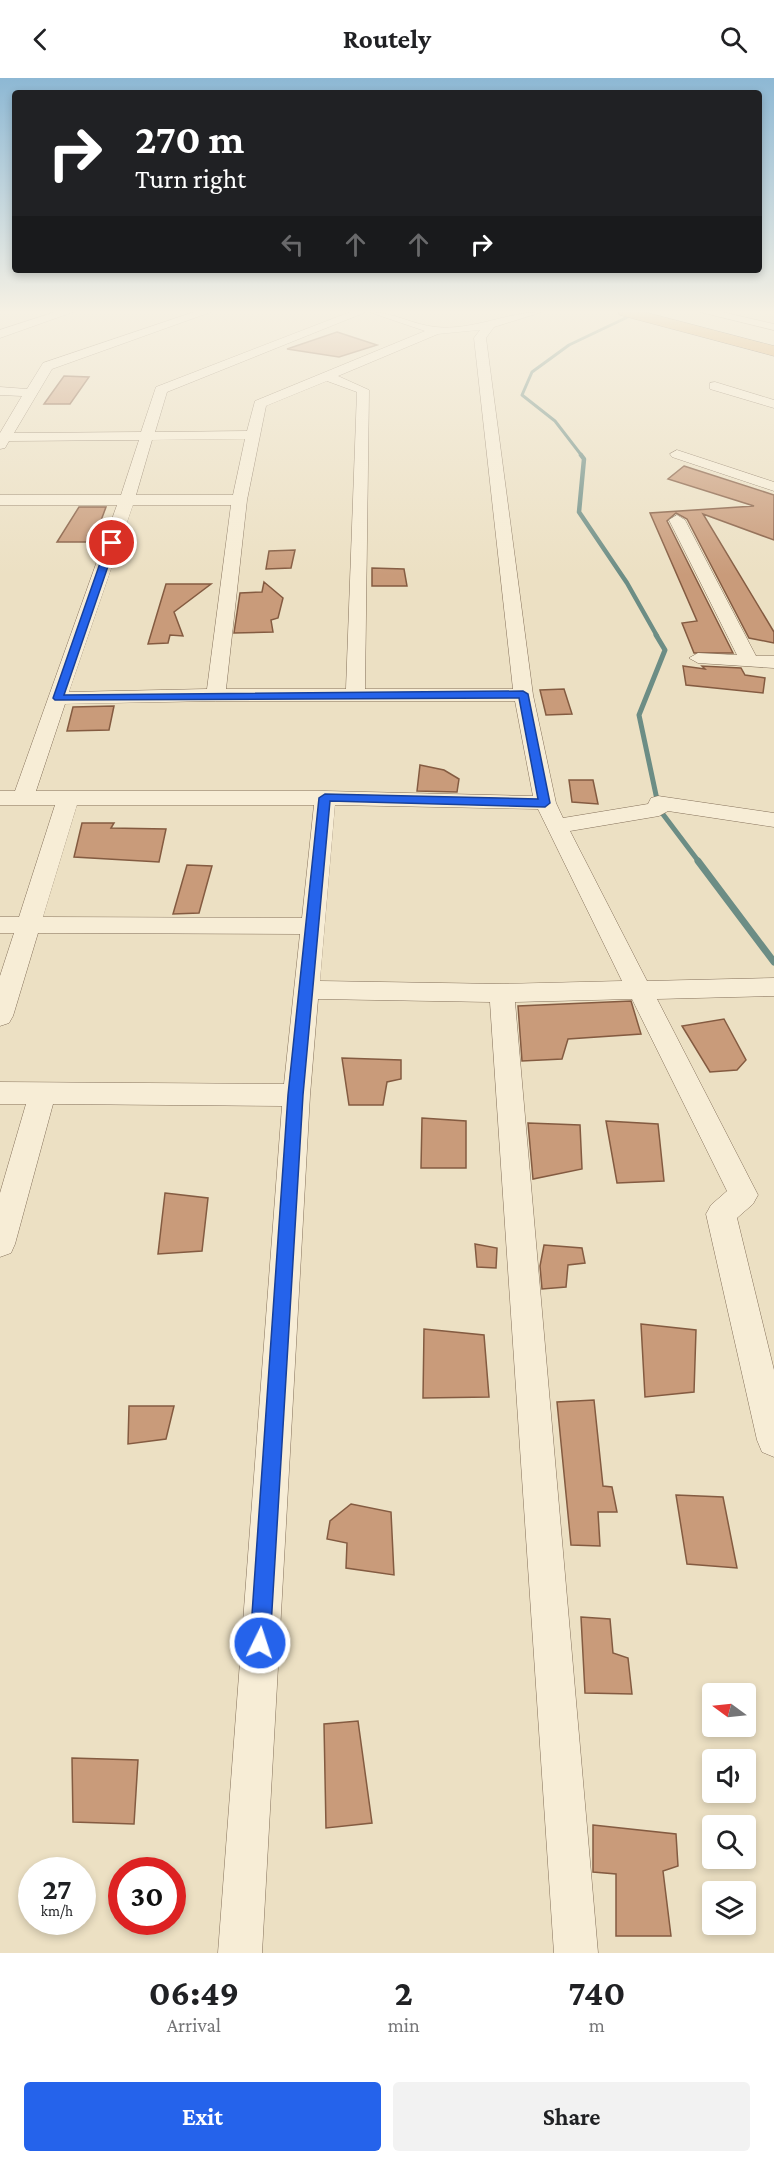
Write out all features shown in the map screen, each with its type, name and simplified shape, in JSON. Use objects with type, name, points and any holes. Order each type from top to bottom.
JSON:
[{"type":"street","points":[[2,441],[27,400]]},
{"type":"street","points":[[23,798],[127,499],[158,400]]},
{"type":"street","points":[[216,695],[239,500],[260,404],[271,400]]},
{"type":"street","points":[[355,695],[363,400]]},
{"type":"street","points":[[487,400],[523,694],[550,815],[744,1195],[721,1214],[774,1440]]},
{"type":"street","points":[[759,400],[774,404]]},
{"type":"street","points":[[2,441],[253,435]]},
{"type":"street","points":[[677,454],[774,487]]},
{"type":"street","points":[[0,500],[239,500]]},
{"type":"street","points":[[677,520],[749,660]]},
{"type":"street","points":[[698,658],[774,662]]},
{"type":"street","points":[[58,698],[523,694]]},
{"type":"street","points":[[0,798],[325,798],[550,815],[658,806],[774,820]]},
{"type":"street","points":[[0,1016],[68,798]]},
{"type":"street","points":[[240,1953],[296,1095],[325,798]]},
{"type":"street","points":[[0,925],[312,926]]},
{"type":"street","points":[[306,990],[502,993],[639,988],[774,987]]},
{"type":"street","points":[[502,993],[576,1953]]},
{"type":"street","points":[[0,1244],[43,1092]]},
{"type":"street","points":[[0,1093],[296,1095]]},
{"type":"building","points":[[47,400],[73,400],[70,404],[44,404]]},
{"type":"building","points":[[684,466],[774,495],[774,540],[703,514],[774,632],[774,643],[749,638],[687,519],[676,513],[667,521],[733,653],[694,653],[682,623],[697,621],[650,513],[754,506],[668,479]]},
{"type":"building","points":[[79,507],[106,507],[93,542],[57,542]]},
{"type":"building","points":[[295,550],[291,568],[266,569],[269,551]]},
{"type":"building","points":[[372,568],[404,569],[407,586],[372,586]]},
{"type":"building","points":[[264,582],[283,598],[278,618],[271,620],[273,632],[234,633],[240,593],[262,592]]},
{"type":"building","points":[[166,584],[211,584],[174,612],[183,636],[170,635],[168,643],[148,644]]},
{"type":"building","points":[[683,666],[705,669],[702,666],[741,668],[745,675],[765,678],[763,693],[686,685]]},
{"type":"building","points":[[564,689],[572,714],[546,715],[540,690]]},
{"type":"building","points":[[114,706],[109,730],[67,731],[73,707]]},
{"type":"building","points":[[420,765],[444,770],[459,779],[457,792],[417,791]]},
{"type":"building","points":[[569,780],[593,780],[598,804],[572,802]]},
{"type":"building","points":[[82,823],[114,823],[111,828],[166,829],[159,862],[74,857]]},
{"type":"building","points":[[187,865],[212,866],[199,913],[173,914]]},
{"type":"building","points":[[631,1001],[641,1034],[568,1039],[562,1059],[522,1061],[518,1006]]},
{"type":"building","points":[[724,1019],[746,1060],[737,1070],[710,1072],[682,1026]]},
{"type":"building","points":[[342,1058],[401,1060],[401,1079],[387,1082],[383,1105],[349,1105]]},
{"type":"building","points":[[422,1118],[466,1121],[466,1168],[421,1168]]},
{"type":"building","points":[[606,1121],[658,1124],[664,1181],[617,1183]]},
{"type":"building","points":[[528,1123],[580,1125],[582,1169],[533,1179]]},
{"type":"building","points":[[165,1193],[208,1198],[202,1251],[158,1254]]},
{"type":"building","points":[[475,1244],[497,1248],[496,1268],[477,1267]]},
{"type":"building","points":[[544,1245],[582,1248],[585,1263],[568,1265],[566,1287],[542,1289],[540,1266]]},
{"type":"building","points":[[641,1324],[696,1330],[694,1392],[645,1397]]},
{"type":"building","points":[[424,1329],[484,1335],[489,1397],[423,1398]]},
{"type":"building","points":[[594,1400],[603,1486],[612,1487],[617,1512],[598,1512],[600,1546],[571,1545],[557,1402]]},
{"type":"building","points":[[129,1406],[174,1406],[166,1439],[128,1444]]},
{"type":"building","points":[[676,1495],[723,1497],[737,1568],[687,1564]]},
{"type":"building","points":[[351,1504],[391,1512],[394,1575],[346,1568],[347,1543],[327,1539],[330,1521]]},
{"type":"building","points":[[581,1617],[610,1619],[613,1653],[628,1658],[632,1694],[585,1693]]},
{"type":"building","points":[[358,1721],[372,1823],[326,1828],[324,1724]]},
{"type":"building","points":[[72,1758],[138,1760],[134,1824],[73,1822]]},
{"type":"building","points":[[593,1825],[676,1834],[678,1866],[663,1871],[671,1936],[616,1936],[616,1874],[593,1872]]},
{"type":"waterway","points":[[528,400],[555,421],[582,456]]},
{"type":"waterway","points":[[581,455],[584,459],[579,512],[627,583],[657,636]]},
{"type":"waterway","points":[[656,635],[665,650],[639,715],[659,809],[699,862]]},
{"type":"waterway","points":[[698,861],[774,962]]},
{"type":"route","points":[[112,543],[58,698],[523,694],[545,803],[325,798],[296,1095],[260,1643]]}]
